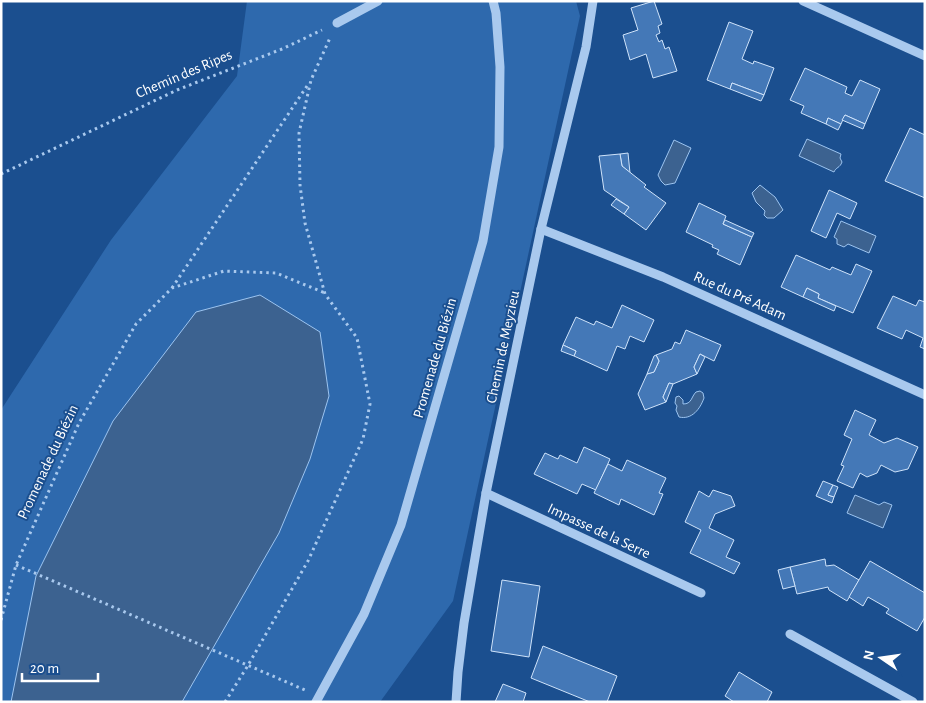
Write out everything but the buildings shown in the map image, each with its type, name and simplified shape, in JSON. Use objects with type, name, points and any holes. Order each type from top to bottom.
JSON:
[{"type":"street","points":[[337,23],[378,1]]},
{"type":"street","name":"Promenade du Biézin","points":[[318,699],[364,614],[401,525],[483,241],[499,147],[500,67],[496,13],[493,1]]},
{"type":"street","name":"Chemin de Meyzieu","points":[[456,702],[464,623],[486,493],[542,229],[586,47],[593,1]]},
{"type":"street","points":[[803,1],[925,56]]},
{"type":"street","name":"Rue du Pré Adam","points":[[542,229],[663,277],[925,395]]},
{"type":"street","name":"Impasse de la Serre","points":[[486,493],[701,593]]},
{"type":"street","points":[[790,634],[913,702]]},
{"type":"path","points":[[172,288],[311,80],[337,23]]},
{"type":"path","name":"Chemin des Ripes","points":[[1,174],[177,90],[282,49],[337,23]]},
{"type":"path","points":[[225,702],[248,667],[308,560],[363,439],[370,404],[357,338],[325,294],[305,223],[300,185],[299,133],[311,80]]},
{"type":"path","name":"Promenade du Biézin","points":[[1,620],[16,565],[79,422],[136,324],[172,288],[224,271],[276,273],[325,294]]},
{"type":"path","points":[[16,565],[318,699]]},
{"type":"shaded area","points":[[247,1],[576,1],[580,16],[453,601],[380,702],[1,702],[1,410],[111,240],[237,76]]},
{"type":"shaded area","points":[[807,139],[841,154],[842,162],[834,172],[799,156]]},
{"type":"shaded area","points":[[674,140],[691,148],[675,183],[665,185],[658,175]]},
{"type":"shaded area","points":[[760,185],[775,197],[783,210],[774,218],[767,218],[764,215],[765,211],[756,202],[752,193]]},
{"type":"shaded area","points":[[841,221],[876,236],[869,253],[848,244],[844,247],[837,244],[837,239],[834,237]]},
{"type":"shaded area","points":[[260,295],[320,332],[329,396],[310,459],[279,533],[182,702],[11,702],[36,576],[113,421],[196,312]]},
{"type":"shaded area","points":[[700,391],[703,393],[704,398],[698,410],[688,417],[679,417],[676,410],[676,397],[679,396],[683,400],[683,404],[686,404],[690,402],[696,392]]},
{"type":"shaded area","points":[[855,495],[879,505],[884,502],[892,505],[883,528],[847,513]]}]
